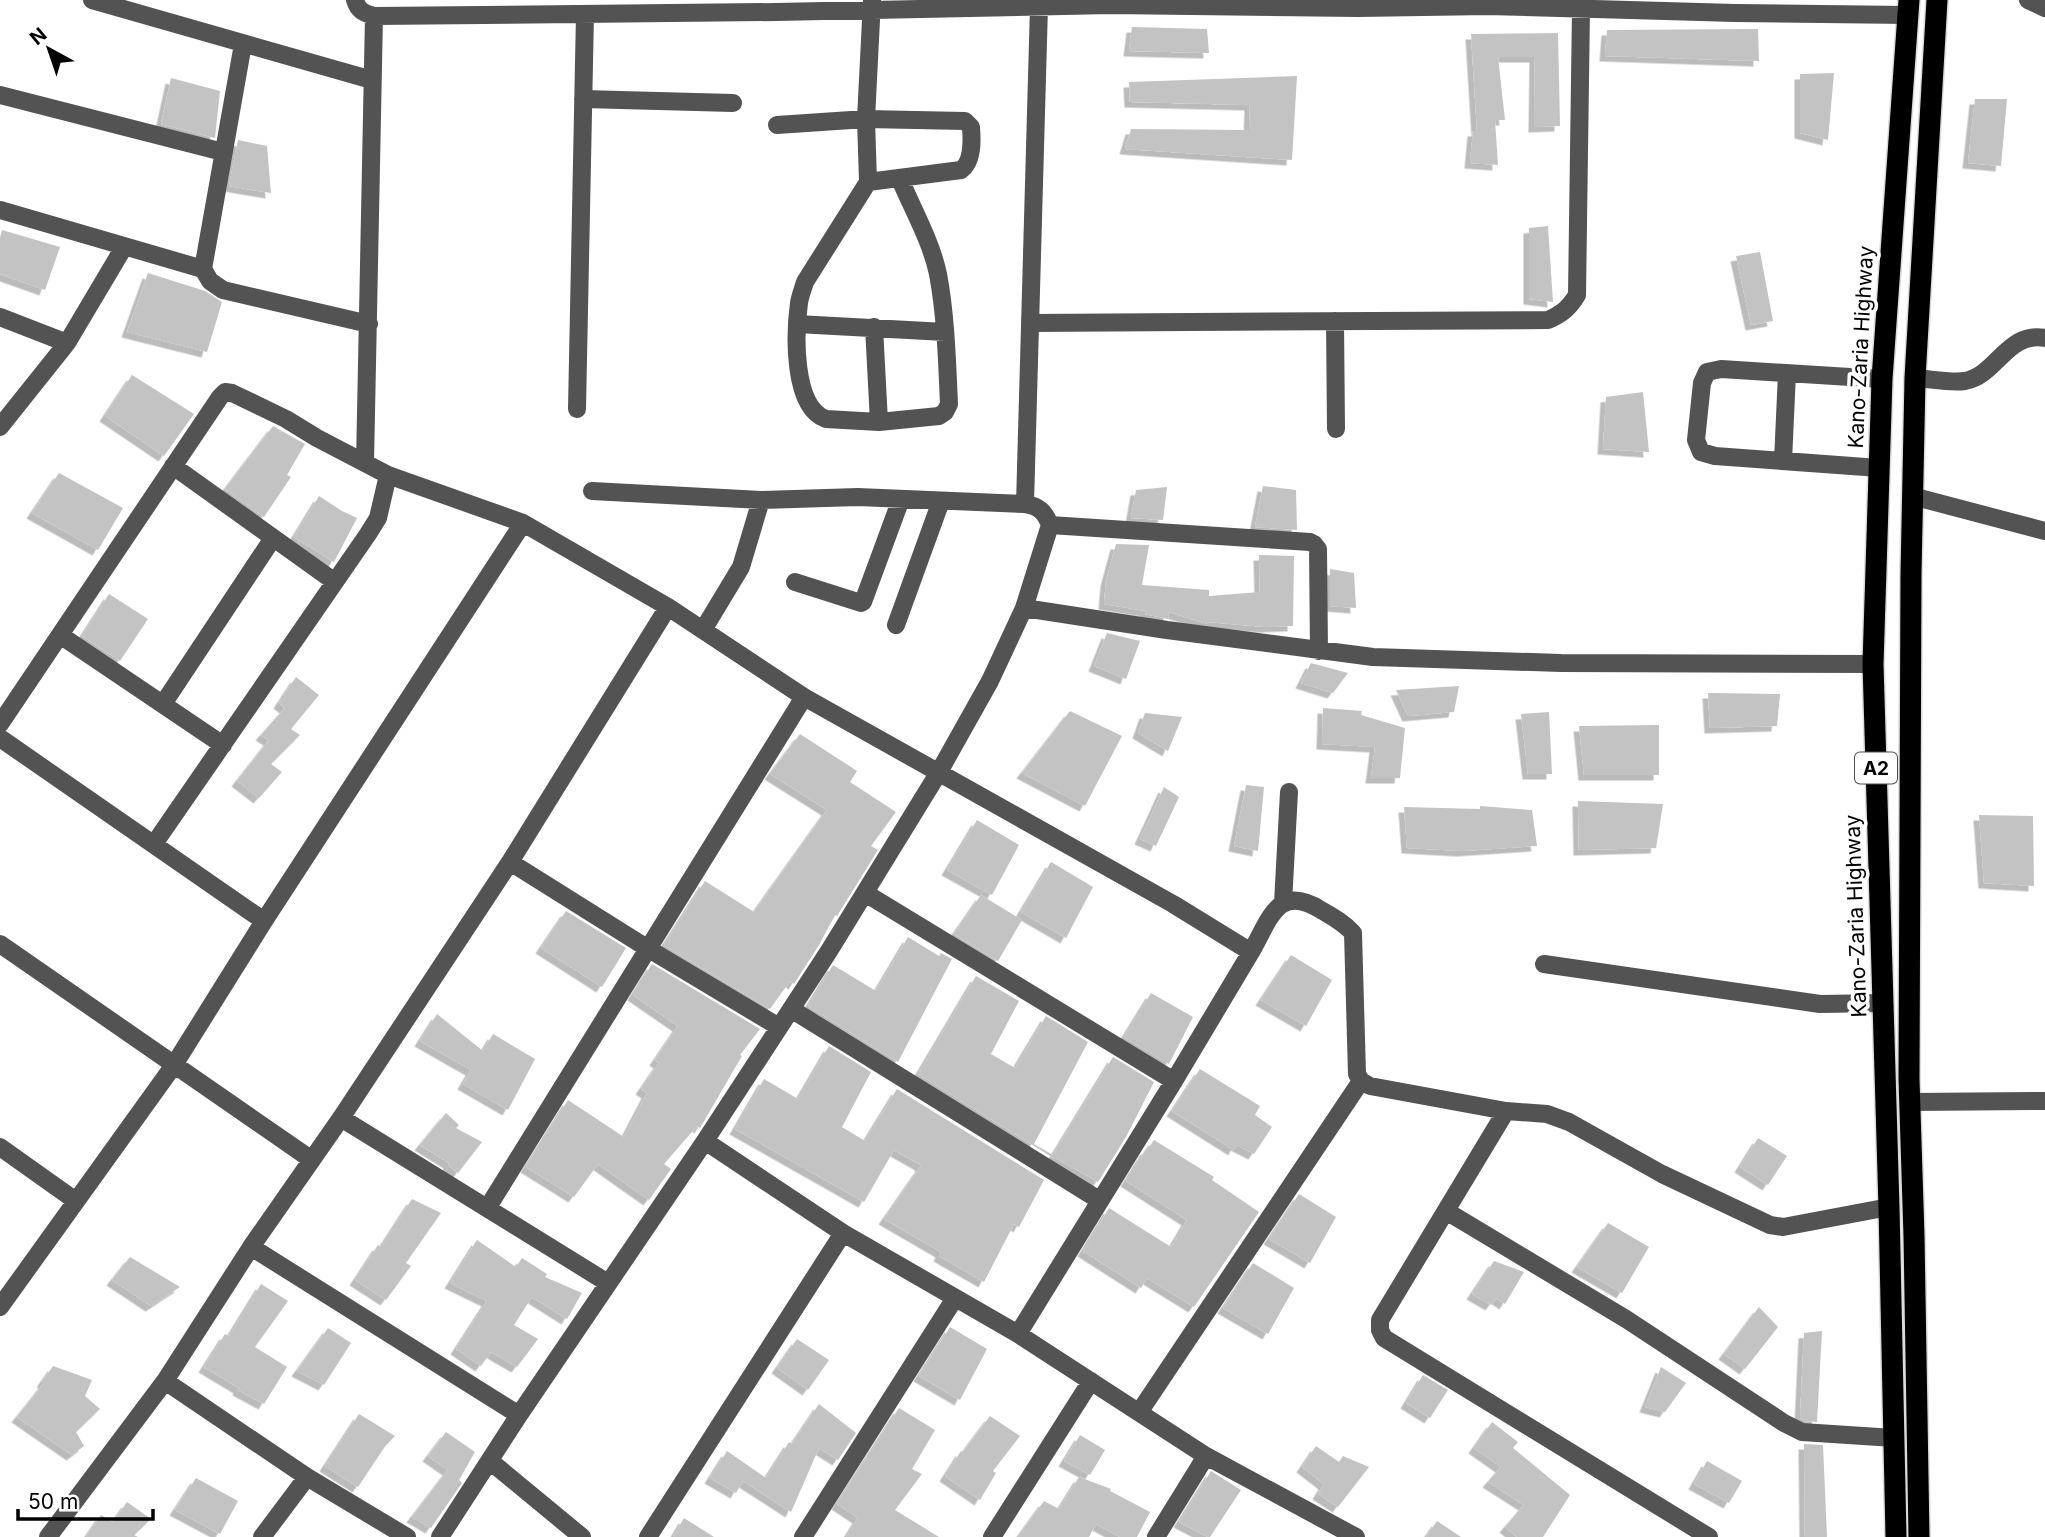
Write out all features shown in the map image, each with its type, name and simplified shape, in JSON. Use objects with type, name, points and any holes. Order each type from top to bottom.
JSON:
[{"type":"highway","name":"A2","points":[[1919,1537],[1910,1102],[1912,496],[1915,378],[1937,0]]},
{"type":"highway","name":"Kano-Zaria Highway","points":[[1896,1537],[1873,664],[1882,379],[1909,7]]},
{"type":"street","points":[[92,0],[372,80]]},
{"type":"street","points":[[355,0],[358,9],[374,16],[456,8],[584,14],[714,6],[1110,2],[1358,8],[1488,3],[1581,9],[1909,7]]},
{"type":"street","points":[[2028,0],[2045,8]]},
{"type":"street","points":[[1025,504],[1030,323],[1029,4]]},
{"type":"street","points":[[872,5],[866,119],[867,181],[805,282],[799,300],[798,362],[802,386],[811,406],[820,417],[826,419],[879,422],[939,416],[949,404],[945,332],[937,274],[930,248],[900,179]]},
{"type":"street","points":[[1030,323],[1548,320],[1560,315],[1577,295],[1581,9]]},
{"type":"street","points":[[577,409],[584,14]]},
{"type":"street","points":[[365,463],[374,16]]},
{"type":"street","points":[[243,44],[203,269],[210,281],[223,290],[369,324]]},
{"type":"street","points":[[0,95],[223,152]]},
{"type":"street","points":[[583,99],[733,103]]},
{"type":"street","points":[[777,125],[866,119],[965,121],[971,127],[967,167],[900,179],[867,181]]},
{"type":"street","points":[[0,210],[203,269]]},
{"type":"street","points":[[0,427],[67,343],[124,247]]},
{"type":"street","points":[[0,317],[67,343]]},
{"type":"street","points":[[1335,321],[1336,429]]},
{"type":"street","points":[[797,324],[945,332]]},
{"type":"street","points":[[874,327],[879,422]]},
{"type":"street","points":[[1915,378],[1968,381],[1985,371],[2018,341],[2045,338]]},
{"type":"street","points":[[1879,468],[1715,456],[1701,452],[1696,440],[1702,383],[1707,372],[1721,369],[1882,379]]},
{"type":"street","points":[[1783,461],[1787,373]]},
{"type":"street","points":[[0,724],[173,466],[225,392],[232,393],[286,419],[388,475],[523,523],[668,607],[804,697],[1173,904],[1251,952]]},
{"type":"street","points":[[173,466],[335,582]]},
{"type":"street","points":[[154,844],[378,518],[388,475]]},
{"type":"street","points":[[440,1537],[519,1415],[705,1141],[865,894],[939,772],[990,681],[1024,608],[1050,525],[1046,514],[1036,506],[1025,504],[858,498],[761,500],[592,491]]},
{"type":"street","points":[[1912,496],[2045,531]]},
{"type":"street","points":[[794,582],[863,602],[901,499]]},
{"type":"street","points":[[703,630],[741,567],[761,500]]},
{"type":"street","points":[[896,625],[940,500]]},
{"type":"street","points":[[0,1307],[174,1065],[264,921],[523,523]]},
{"type":"street","points":[[1050,525],[1310,542],[1318,549],[1319,651]]},
{"type":"street","points":[[163,704],[273,538]]},
{"type":"street","points":[[48,1537],[165,1381],[251,1247],[341,1118],[510,862],[668,607]]},
{"type":"street","points":[[1024,608],[1373,657],[1561,663],[1873,664]]},
{"type":"street","points":[[60,635],[223,745]]},
{"type":"street","points":[[488,1207],[804,697]]},
{"type":"street","points":[[0,738],[264,921]]},
{"type":"street","points":[[1283,903],[1289,792]]},
{"type":"street","points":[[510,862],[779,1027]]},
{"type":"street","points":[[865,894],[1174,1081]]},
{"type":"street","points":[[1018,1334],[1276,909],[1290,900],[1300,899],[1312,905],[1353,933],[1357,1074],[1361,1081],[1370,1086],[1506,1111],[1547,1114],[1569,1122],[1662,1174],[1770,1225],[1783,1227],[1889,1207]]},
{"type":"street","points":[[0,944],[312,1160]]},
{"type":"street","points":[[1544,964],[1819,1004],[1883,1003]]},
{"type":"street","points":[[791,1009],[1099,1200]]},
{"type":"street","points":[[1140,1411],[1361,1081]]},
{"type":"street","points":[[1910,1102],[2045,1101]]},
{"type":"street","points":[[1506,1111],[1380,1320],[1380,1330],[1384,1338],[1709,1537]]},
{"type":"street","points":[[341,1118],[608,1283]]},
{"type":"street","points":[[705,1141],[843,1233],[1018,1334],[1206,1456],[1336,1532],[1356,1537]]},
{"type":"street","points":[[0,1147],[76,1201]]},
{"type":"street","points":[[1446,1211],[1626,1319],[1784,1423],[1802,1432],[1894,1438]]},
{"type":"street","points":[[648,1537],[843,1233]]},
{"type":"street","points":[[251,1247],[519,1415]]},
{"type":"street","points":[[803,1537],[955,1298]]},
{"type":"street","points":[[165,1381],[307,1477],[407,1537]]},
{"type":"street","points":[[992,1537],[1091,1381]]},
{"type":"street","points":[[1156,1537],[1206,1456]]},
{"type":"street","points":[[490,1461],[582,1537]]},
{"type":"street","points":[[262,1537],[307,1477]]},
{"type":"building","points":[[1132,27],[1207,29],[1209,53],[1129,51]]},
{"type":"building","points":[[1758,29],[1759,61],[1605,56],[1607,30]]},
{"type":"building","points":[[1558,33],[1560,126],[1534,127],[1535,57],[1498,57],[1505,120],[1495,120],[1498,165],[1470,163],[1473,131],[1477,131],[1471,34]]},
{"type":"building","points":[[1834,73],[1828,140],[1800,133],[1800,74]]},
{"type":"building","points":[[1297,76],[1292,160],[1125,149],[1131,129],[1249,130],[1250,105],[1130,102],[1129,82]]},
{"type":"building","points":[[171,78],[220,91],[215,138],[161,124]]},
{"type":"building","points":[[1975,99],[2007,99],[2001,166],[1968,163]]},
{"type":"building","points":[[238,140],[267,146],[271,193],[229,186]]},
{"type":"building","points":[[1548,226],[1553,302],[1529,299],[1529,228]]},
{"type":"building","points":[[2,230],[60,247],[45,290],[0,274]]},
{"type":"building","points":[[1760,252],[1773,321],[1751,325],[1736,256]]},
{"type":"building","points":[[148,273],[205,291],[222,302],[207,352],[127,332]]},
{"type":"building","points":[[132,375],[194,414],[164,456],[105,416]]},
{"type":"building","points":[[1643,392],[1649,452],[1603,449],[1606,397]]},
{"type":"building","points":[[273,426],[305,444],[287,475],[291,477],[264,517],[225,489]]},
{"type":"building","points":[[59,473],[123,508],[98,550],[32,513]]},
{"type":"building","points":[[1263,486],[1296,490],[1297,530],[1255,527]]},
{"type":"building","points":[[1167,487],[1163,520],[1131,518],[1136,490]]},
{"type":"building","points":[[319,496],[357,518],[334,562],[294,537]]},
{"type":"building","points":[[1116,544],[1149,545],[1142,585],[1209,590],[1209,596],[1260,592],[1259,555],[1294,556],[1293,626],[1208,624],[1169,612],[1168,619],[1145,614],[1146,611],[1104,604],[1106,581]]},
{"type":"building","points":[[1330,569],[1354,573],[1356,608],[1330,606]]},
{"type":"building","points":[[109,594],[148,619],[120,661],[82,636]]},
{"type":"building","points":[[1107,633],[1140,641],[1126,679],[1094,666]]},
{"type":"building","points":[[1311,663],[1348,673],[1333,693],[1301,683]]},
{"type":"building","points":[[296,677],[319,695],[291,729],[300,735],[271,764],[282,772],[259,798],[237,781],[269,740],[261,735],[285,708],[279,703]]},
{"type":"building","points":[[1459,686],[1454,712],[1408,716],[1396,690]]},
{"type":"building","points":[[1708,693],[1780,694],[1777,726],[1710,728]]},
{"type":"building","points":[[1323,708],[1362,711],[1361,715],[1405,728],[1400,778],[1371,778],[1375,747],[1322,744]]},
{"type":"building","points":[[1070,711],[1122,736],[1085,806],[1022,773]]},
{"type":"building","points":[[1549,712],[1552,774],[1528,774],[1521,714]]},
{"type":"building","points":[[1145,713],[1182,717],[1168,751],[1138,733]]},
{"type":"building","points":[[1659,725],[1659,775],[1584,775],[1579,726]]},
{"type":"building","points":[[800,734],[857,771],[850,782],[896,812],[871,846],[878,850],[837,916],[835,915],[819,945],[794,984],[790,981],[770,1009],[664,945],[705,881],[754,912],[827,810],[770,774]]},
{"type":"building","points":[[1246,785],[1264,787],[1258,851],[1234,846]]},
{"type":"building","points":[[1164,787],[1179,797],[1156,846],[1140,839]]},
{"type":"building","points":[[1578,801],[1663,804],[1656,848],[1579,850]]},
{"type":"building","points":[[1480,806],[1532,810],[1537,846],[1462,851],[1407,848],[1404,807],[1480,809]]},
{"type":"building","points":[[1979,815],[2033,816],[2034,886],[1984,883]]},
{"type":"building","points":[[977,820],[1019,845],[992,895],[947,870]]},
{"type":"building","points":[[1051,862],[1093,887],[1066,938],[1021,912]]},
{"type":"building","points":[[981,895],[1022,920],[998,961],[954,934]]},
{"type":"building","points":[[566,911],[626,948],[602,987],[541,948]]},
{"type":"building","points":[[908,937],[939,956],[941,953],[952,959],[898,1062],[808,1006],[833,965],[876,991]]},
{"type":"building","points":[[1291,955],[1332,980],[1306,1026],[1261,1000]]},
{"type":"building","points":[[652,964],[760,1029],[740,1055],[742,1056],[700,1128],[697,1126],[664,1164],[671,1169],[649,1200],[598,1164],[574,1197],[526,1167],[568,1100],[624,1137],[647,1093],[641,1089],[659,1063],[655,1060],[678,1026],[633,995]]},
{"type":"building","points":[[976,976],[1019,1001],[991,1054],[1015,1068],[1046,1016],[1088,1042],[1034,1144],[1053,1155],[1113,1057],[1154,1082],[1126,1137],[1098,1182],[1055,1159],[918,1074]]},
{"type":"building","points":[[1151,993],[1193,1017],[1169,1064],[1124,1037]]},
{"type":"building","points":[[437,1014],[483,1051],[493,1034],[535,1059],[508,1110],[463,1084],[471,1070],[420,1041]]},
{"type":"building","points":[[829,1046],[871,1072],[842,1127],[865,1141],[897,1089],[1044,1180],[1019,1227],[1014,1224],[984,1282],[939,1256],[941,1252],[884,1219],[921,1166],[919,1164],[894,1150],[864,1202],[735,1129],[764,1079],[798,1099]]},
{"type":"building","points":[[1200,1069],[1260,1106],[1255,1115],[1272,1127],[1254,1154],[1236,1145],[1234,1150],[1172,1111]]},
{"type":"building","points":[[446,1113],[459,1125],[456,1128],[482,1142],[458,1173],[449,1163],[420,1145]]},
{"type":"building","points":[[1758,1138],[1787,1156],[1768,1185],[1740,1167]]},
{"type":"building","points":[[1154,1140],[1214,1177],[1212,1180],[1259,1212],[1194,1307],[1147,1278],[1141,1288],[1083,1251],[1109,1208],[1171,1247],[1187,1220],[1126,1181]]},
{"type":"building","points":[[1299,1194],[1336,1217],[1310,1263],[1269,1239]]},
{"type":"building","points":[[412,1199],[441,1213],[406,1263],[411,1266],[386,1300],[355,1280],[378,1245],[381,1247]]},
{"type":"building","points":[[1608,1223],[1649,1247],[1622,1293],[1577,1267]]},
{"type":"building","points":[[477,1240],[516,1267],[522,1258],[547,1274],[545,1277],[582,1293],[567,1319],[532,1297],[514,1325],[538,1339],[517,1367],[491,1352],[481,1366],[456,1349],[487,1301],[450,1283]]},
{"type":"building","points":[[130,1257],[180,1287],[151,1306],[112,1280]]},
{"type":"building","points":[[1494,1261],[1524,1272],[1505,1304],[1496,1298],[1491,1305],[1472,1294]]},
{"type":"building","points":[[1253,1263],[1294,1288],[1268,1334],[1223,1308]]},
{"type":"building","points":[[261,1284],[288,1301],[255,1347],[287,1367],[264,1404],[204,1367],[225,1334],[229,1336]]},
{"type":"building","points":[[1759,1307],[1778,1327],[1745,1369],[1724,1354]]},
{"type":"building","points":[[950,1327],[987,1349],[960,1400],[919,1376]]},
{"type":"building","points":[[328,1328],[351,1343],[324,1385],[297,1371]]},
{"type":"building","points":[[1822,1331],[1817,1422],[1805,1421],[1800,1418],[1804,1333]]},
{"type":"building","points":[[797,1339],[829,1360],[808,1390],[777,1368]]},
{"type":"building","points":[[53,1366],[92,1380],[85,1396],[100,1409],[76,1432],[84,1446],[72,1455],[17,1417],[44,1383],[42,1382]]},
{"type":"building","points":[[1661,1367],[1686,1383],[1665,1412],[1645,1407]]},
{"type":"building","points":[[1423,1375],[1448,1390],[1430,1418],[1406,1403]]},
{"type":"building","points":[[819,1404],[856,1433],[838,1460],[819,1448],[791,1512],[743,1481],[736,1493],[710,1478],[727,1451],[766,1478],[789,1442],[792,1444]]},
{"type":"building","points":[[899,1408],[935,1430],[912,1469],[922,1474],[895,1510],[939,1537],[846,1537],[858,1518],[837,1504]]},
{"type":"building","points":[[359,1414],[395,1436],[358,1487],[325,1466]]},
{"type":"building","points":[[990,1416],[1020,1436],[993,1471],[996,1473],[980,1500],[945,1476],[961,1451],[963,1452]]},
{"type":"building","points":[[1492,1422],[1518,1442],[1513,1448],[1570,1495],[1543,1537],[1517,1537],[1505,1527],[1524,1505],[1488,1482],[1501,1467],[1474,1448]]},
{"type":"building","points":[[446,1432],[475,1452],[459,1480],[462,1483],[431,1528],[412,1517],[448,1470],[428,1456]]},
{"type":"building","points":[[1080,1435],[1105,1450],[1090,1475],[1064,1461]]},
{"type":"building","points":[[1804,1444],[1823,1445],[1827,1537],[1805,1537]]},
{"type":"building","points":[[1316,1446],[1339,1462],[1343,1456],[1369,1467],[1338,1507],[1318,1494],[1324,1484],[1302,1467]]},
{"type":"building","points":[[1707,1461],[1742,1481],[1729,1503],[1694,1484]]},
{"type":"building","points":[[1211,1471],[1241,1490],[1208,1537],[1179,1522]]},
{"type":"building","points":[[1079,1477],[1111,1489],[1110,1491],[1150,1512],[1137,1537],[1120,1537],[1096,1524],[1089,1537],[1018,1537],[1044,1501],[1059,1509]]},
{"type":"building","points":[[196,1478],[238,1501],[220,1534],[175,1510]]},
{"type":"building","points":[[127,1502],[151,1519],[134,1535],[138,1537],[86,1537],[101,1515],[113,1522]]},
{"type":"building","points":[[684,1518],[714,1537],[673,1537]]},
{"type":"building","points":[[1437,1521],[1461,1537],[1426,1537]]}]
